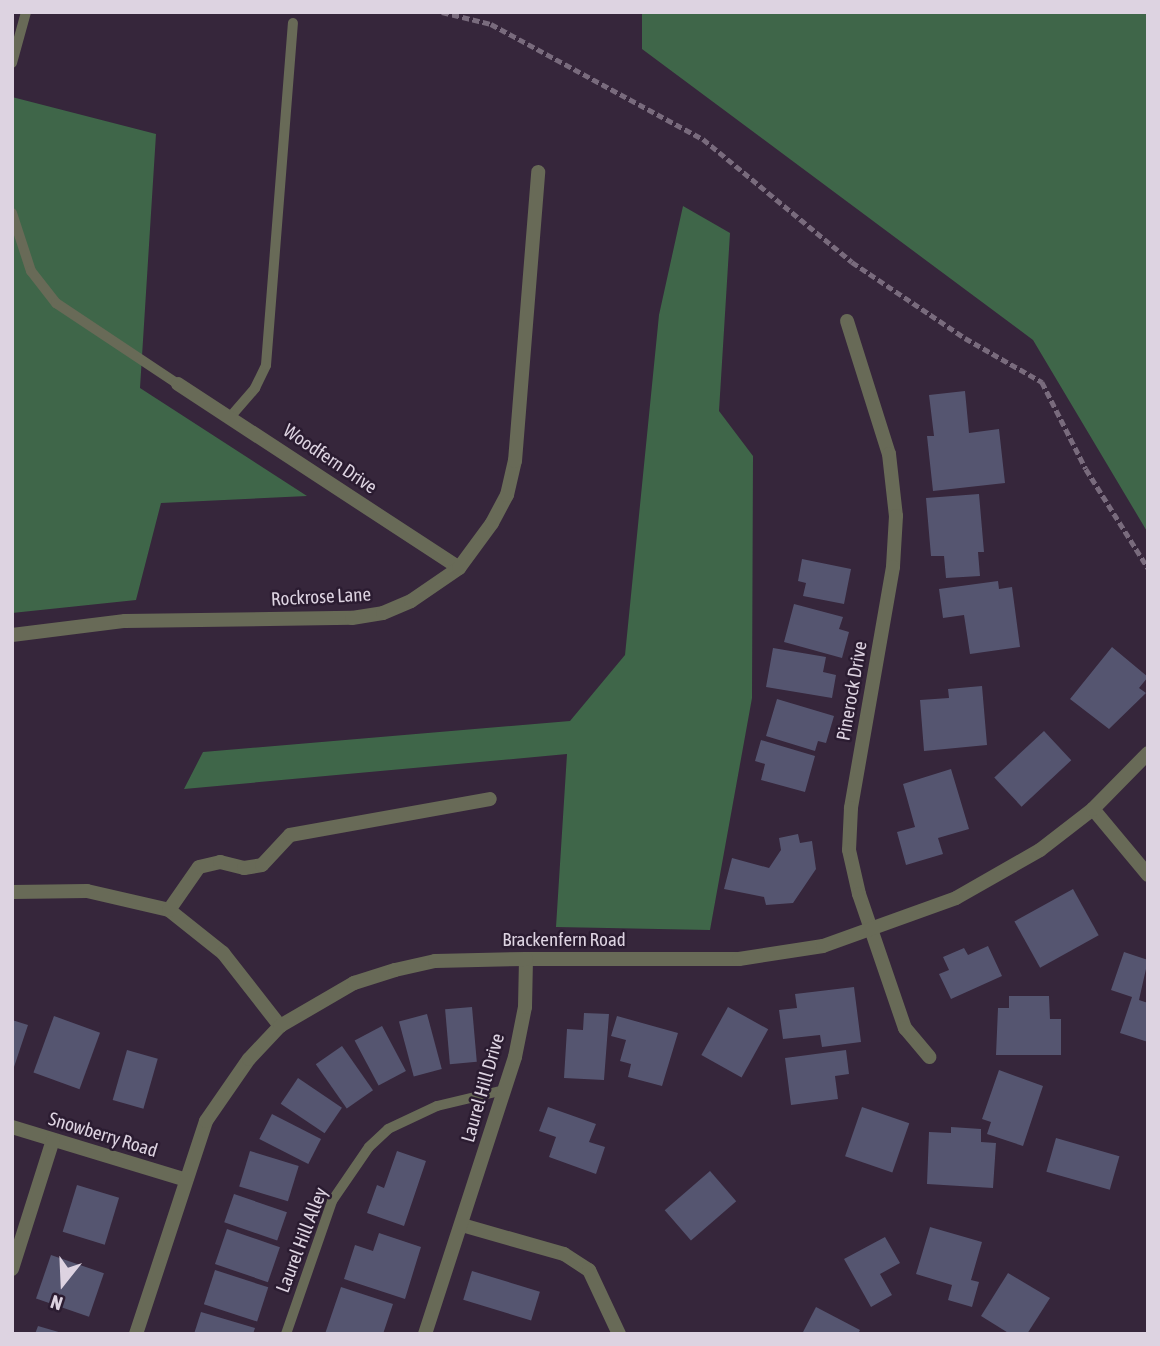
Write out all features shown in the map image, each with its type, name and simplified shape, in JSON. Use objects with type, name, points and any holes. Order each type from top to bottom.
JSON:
[{"type":"street","name":"Rockrose Lane","points":[[12,635],[125,621],[352,618],[383,613],[411,601],[460,568],[497,514],[515,461],[538,172]]},
{"type":"street","name":"Pinerock Drive","points":[[847,321],[890,454],[896,516],[893,567],[851,808],[849,850],[905,1028],[929,1058]]},
{"type":"street","name":"Woodfern Drive","points":[[178,384],[231,416],[460,568]]},
{"type":"street","name":"Brackenfern Road","points":[[135,1334],[183,1179],[219,1100],[280,1026],[354,983],[435,961],[739,959],[823,946],[956,898],[1041,850],[1093,809],[1148,753]]},
{"type":"street","points":[[169,910],[199,867],[220,862],[244,868],[262,865],[290,835],[490,799]]},
{"type":"street","points":[[1093,809],[1148,875]]},
{"type":"street","points":[[12,892],[87,891],[169,910],[223,953],[280,1026]]},
{"type":"street","name":"Laurel Hill Drive","points":[[425,1334],[504,1090],[525,1007],[526,959]]},
{"type":"street","name":"Snowberry Road","points":[[12,1128],[183,1179]]},
{"type":"street","points":[[12,1269],[53,1140]]},
{"type":"street","points":[[462,1225],[564,1254],[589,1270],[618,1334]]},
{"type":"lane","points":[[12,63],[26,12]]},
{"type":"lane","points":[[231,416],[255,388],[265,365],[293,23]]},
{"type":"lane","points":[[12,213],[31,271],[57,303],[178,384]]},
{"type":"lane","name":"Laurel Hill Alley","points":[[286,1334],[332,1201],[369,1147],[388,1129],[436,1106],[504,1090]]},
{"type":"path","points":[[442,12],[491,24],[703,139],[852,262],[1042,382],[1086,469],[1148,568]]},
{"type":"green space","points":[[642,12],[1148,12],[1148,533],[1033,340],[642,49]]},
{"type":"green space","points":[[12,97],[156,134],[140,388],[307,496],[161,503],[136,600],[12,613]]},
{"type":"green space","points":[[683,206],[730,233],[719,411],[753,456],[752,698],[710,930],[556,927],[567,754],[184,789],[203,752],[570,721],[625,655],[659,315]]},
{"type":"building","points":[[965,391],[969,433],[999,429],[1005,483],[933,491],[927,436],[934,436],[929,395]]},
{"type":"building","points":[[979,494],[984,552],[978,552],[980,576],[946,578],[944,556],[931,556],[926,498]]},
{"type":"building","points":[[802,559],[851,569],[844,604],[803,596],[806,583],[798,581]]},
{"type":"building","points":[[998,581],[999,589],[1012,587],[1020,647],[970,654],[964,615],[943,618],[939,589]]},
{"type":"building","points":[[794,604],[843,617],[839,629],[849,632],[842,658],[784,642]]},
{"type":"building","points":[[1112,647],[1148,677],[1139,688],[1146,693],[1109,729],[1070,699]]},
{"type":"building","points":[[773,648],[826,657],[823,672],[836,675],[832,698],[766,687]]},
{"type":"building","points":[[982,686],[987,745],[924,751],[920,700],[949,698],[948,689]]},
{"type":"building","points":[[777,699],[834,716],[826,743],[818,741],[815,751],[766,736]]},
{"type":"building","points":[[1044,731],[1071,760],[1022,807],[994,777]]},
{"type":"building","points":[[761,740],[815,756],[805,792],[761,780],[765,764],[755,761]]},
{"type":"building","points":[[951,769],[969,829],[938,838],[943,854],[906,865],[897,832],[915,827],[903,784]]},
{"type":"building","points":[[798,834],[800,843],[812,841],[816,869],[793,903],[766,905],[764,897],[724,889],[732,858],[769,868],[781,850],[779,838]]},
{"type":"building","points":[[1073,889],[1099,935],[1040,968],[1014,921]]},
{"type":"building","points":[[988,946],[1002,976],[951,999],[939,974],[949,970],[943,957],[964,948],[968,955]]},
{"type":"building","points":[[1124,952],[1148,960],[1139,1000],[1148,1003],[1148,1042],[1120,1033],[1132,997],[1111,990]]},
{"type":"building","points":[[854,987],[861,1042],[822,1047],[820,1035],[783,1039],[779,1010],[797,1008],[795,994]]},
{"type":"building","points":[[1009,996],[1049,996],[1050,1019],[1061,1019],[1061,1055],[996,1055],[998,1008],[1009,1008]]},
{"type":"building","points":[[472,1007],[477,1062],[450,1064],[445,1009]]},
{"type":"building","points":[[728,1007],[768,1029],[742,1077],[701,1055]]},
{"type":"building","points":[[584,1013],[609,1014],[604,1080],[564,1078],[567,1029],[583,1030]]},
{"type":"building","points":[[427,1014],[442,1069],[414,1077],[399,1022]]},
{"type":"building","points":[[54,1016],[100,1033],[80,1089],[33,1072]]},
{"type":"building","points":[[617,1016],[678,1033],[662,1086],[628,1077],[631,1064],[620,1061],[626,1040],[611,1036]]},
{"type":"building","points":[[12,1020],[28,1025],[13,1070],[12,1070]]},
{"type":"building","points":[[382,1026],[406,1071],[379,1086],[355,1041]]},
{"type":"building","points":[[342,1046],[373,1090],[347,1109],[316,1064]]},
{"type":"building","points":[[127,1050],[158,1059],[143,1109],[113,1100]]},
{"type":"building","points":[[846,1050],[849,1074],[835,1076],[838,1099],[791,1105],[785,1058]]},
{"type":"building","points":[[999,1070],[1043,1086],[1023,1146],[987,1134],[991,1122],[982,1119]]},
{"type":"building","points":[[298,1078],[342,1108],[325,1133],[281,1104]]},
{"type":"building","points":[[548,1107],[596,1124],[589,1142],[605,1147],[596,1174],[549,1157],[556,1137],[539,1131]]},
{"type":"building","points":[[862,1107],[909,1123],[892,1172],[845,1156]]},
{"type":"building","points":[[272,1114],[321,1139],[308,1164],[259,1139]]},
{"type":"building","points":[[951,1127],[981,1129],[981,1142],[996,1143],[993,1188],[927,1184],[929,1132],[951,1133]]},
{"type":"building","points":[[1056,1138],[1119,1156],[1110,1190],[1046,1172]]},
{"type":"building","points":[[250,1151],[299,1166],[288,1201],[239,1186]]},
{"type":"building","points":[[397,1151],[426,1161],[404,1226],[367,1213],[377,1185],[384,1188]]},
{"type":"building","points":[[710,1171],[736,1201],[691,1241],[665,1210]]},
{"type":"building","points":[[77,1185],[119,1198],[105,1245],[63,1232]]},
{"type":"building","points":[[234,1194],[287,1212],[277,1241],[224,1222]]},
{"type":"building","points":[[930,1227],[982,1242],[971,1280],[979,1282],[972,1307],[948,1300],[952,1285],[916,1274]]},
{"type":"building","points":[[227,1229],[280,1247],[268,1282],[215,1264]]},
{"type":"building","points":[[379,1233],[421,1247],[405,1299],[344,1279],[355,1245],[373,1251]]},
{"type":"building","points":[[885,1237],[900,1263],[880,1274],[892,1295],[871,1307],[844,1259]]},
{"type":"building","points":[[51,1255],[104,1273],[89,1317],[36,1298]]},
{"type":"building","points":[[215,1270],[268,1287],[257,1322],[204,1304]]},
{"type":"building","points":[[472,1271],[540,1292],[531,1320],[463,1300]]},
{"type":"building","points":[[1008,1273],[1050,1298],[1027,1334],[1010,1334],[981,1316]]},
{"type":"building","points":[[341,1287],[393,1304],[383,1334],[325,1334]]},
{"type":"building","points":[[816,1307],[860,1330],[858,1334],[802,1334]]},
{"type":"building","points":[[201,1312],[255,1328],[253,1334],[194,1334]]},
{"type":"building","points":[[38,1326],[62,1333],[62,1334],[35,1334]]}]
